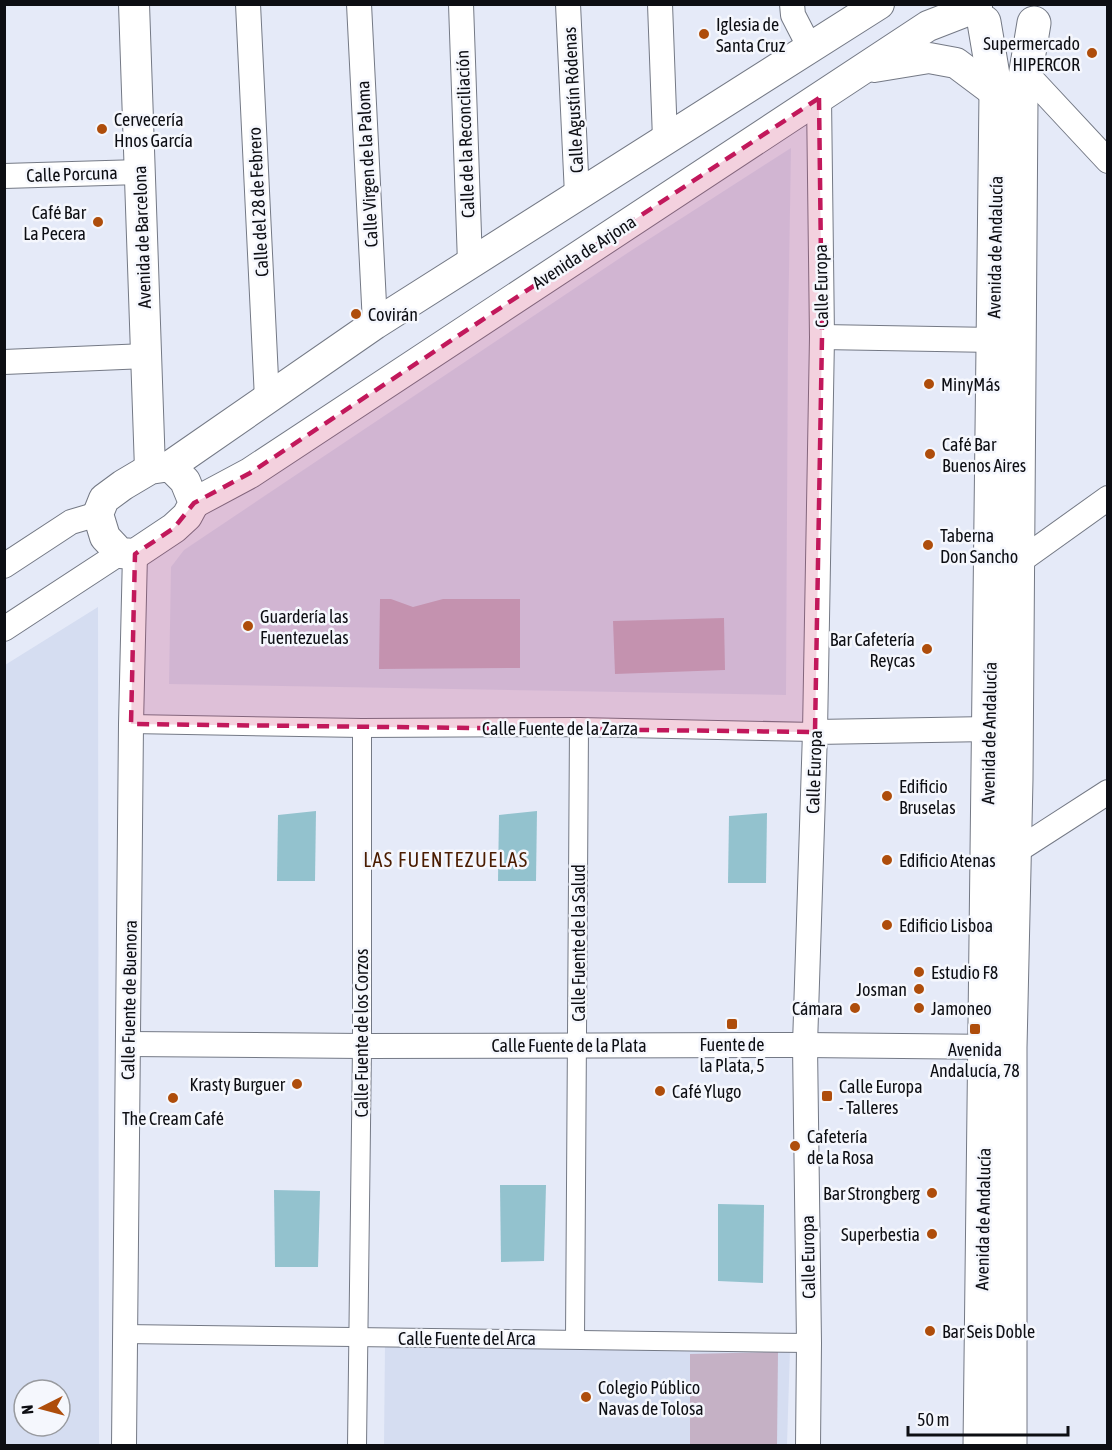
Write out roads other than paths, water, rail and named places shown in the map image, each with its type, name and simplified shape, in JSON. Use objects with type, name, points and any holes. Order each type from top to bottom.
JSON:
[{"type":"main road","points":[[979,11],[1000,31],[1016,32],[1039,14]]},
{"type":"main road","name":"Avenida de Andalucía","points":[[979,11],[996,93],[989,729],[1010,1446]]},
{"type":"main road","name":"Avenida de Andalucía","points":[[980,1446],[998,1047],[1015,852],[1021,101],[1039,14]]},
{"type":"street","name":"Avenida de Barcelona","points":[[134,4],[146,356],[160,468]]},
{"type":"street","name":"Calle del 28 de Febrero","points":[[248,4],[267,399]]},
{"type":"street","name":"Calle Virgen de la Paloma","points":[[359,4],[375,324]]},
{"type":"street","name":"Calle de la Reconciliación","points":[[461,4],[470,263]]},
{"type":"street","name":"Calle Agustín Ródenas","points":[[568,4],[577,195]]},
{"type":"street","points":[[660,4],[665,139]]},
{"type":"street","points":[[792,4],[792,15],[810,48]]},
{"type":"street","points":[[127,553],[105,537],[98,514],[104,499],[123,485],[160,468],[267,399],[375,324],[879,4]]},
{"type":"street","name":"Avenida de Arjona","points":[[194,503],[250,473],[928,26],[979,11]]},
{"type":"street","points":[[865,69],[929,58],[956,63],[996,93]]},
{"type":"street","points":[[1026,72],[1107,161]]},
{"type":"street","name":"Calle Europa","points":[[808,1446],[805,1045],[815,732],[822,337],[819,98]]},
{"type":"street","name":"Calle Porcuna","points":[[4,176],[140,172]]},
{"type":"street","points":[[822,337],[994,340]]},
{"type":"street","points":[[4,362],[146,356]]},
{"type":"street","points":[[4,629],[127,553],[174,528],[187,516],[194,503],[185,480],[160,468]]},
{"type":"street","points":[[1016,564],[1107,498]]},
{"type":"street","points":[[4,566],[71,522],[98,514]]},
{"type":"street","name":"Calle Fuente de Buenora","points":[[124,1446],[131,724],[127,553]]},
{"type":"street","name":"Calle Fuente de la Zarza","points":[[131,724],[362,728],[579,727],[815,732],[989,729]]},
{"type":"street","name":"Calle Fuente de la Salud","points":[[575,1339],[579,727]]},
{"type":"street","name":"Calle Fuente de los Corzos","points":[[357,1446],[362,1046],[362,728]]},
{"type":"street","points":[[1015,852],[1107,792]]},
{"type":"street","name":"Calle Fuente de la Plata","points":[[128,1044],[998,1047]]},
{"type":"street","name":"Calle Fuente del Arca","points":[[124,1334],[809,1342]]},
{"type":"place","name":"Iglesia de Santa Cruz","points":[[704,34]]},
{"type":"place","name":"Supermercado HIPERCOR","points":[[1092,53]]},
{"type":"place","name":"Cervecería Hnos García","points":[[102,129]]},
{"type":"place","name":"Café Bar La Pecera","points":[[98,222]]},
{"type":"place","name":"Covirán","points":[[356,314]]},
{"type":"place","name":"MinyMás","points":[[929,384]]},
{"type":"place","name":"Café Bar Buenos Aires","points":[[930,454]]},
{"type":"place","name":"Taberna Don Sancho","points":[[928,545]]},
{"type":"place","name":"Guardería las Fuentezuelas","points":[[248,626]]},
{"type":"place","name":"Bar Cafetería Reycas","points":[[927,649]]},
{"type":"place","name":"Edificio Bruselas","points":[[887,796]]},
{"type":"place","name":"Edificio Atenas","points":[[887,860]]},
{"type":"place","name":"Edificio Lisboa","points":[[887,925]]},
{"type":"place","name":"Estudio F8","points":[[919,972]]},
{"type":"place","name":"Josman","points":[[919,989]]},
{"type":"place","name":"Cámara","points":[[855,1008]]},
{"type":"place","name":"Jamoneo","points":[[919,1008]]},
{"type":"place","name":"Fuente de la Plata, 5","points":[[732,1024]]},
{"type":"place","name":"Avenida Andalucía, 78","points":[[975,1029]]},
{"type":"place","name":"Krasty Burguer","points":[[297,1084]]},
{"type":"place","name":"Café Ylugo","points":[[660,1091]]},
{"type":"place","name":"Calle Europa - Talleres","points":[[827,1096]]},
{"type":"place","name":"The Cream Café","points":[[173,1098]]},
{"type":"place","name":"Cafetería de la Rosa","points":[[795,1146]]},
{"type":"place","name":"Bar Strongberg","points":[[932,1193]]},
{"type":"place","name":"Superbestia","points":[[932,1234]]},
{"type":"place","name":"Bar Seis Doble","points":[[930,1331]]},
{"type":"place","name":"Colegio Público Navas de Tolosa","points":[[586,1397]]},
{"type":"district","name":"LAS FUENTEZUELAS","points":[[446,859]]}]
